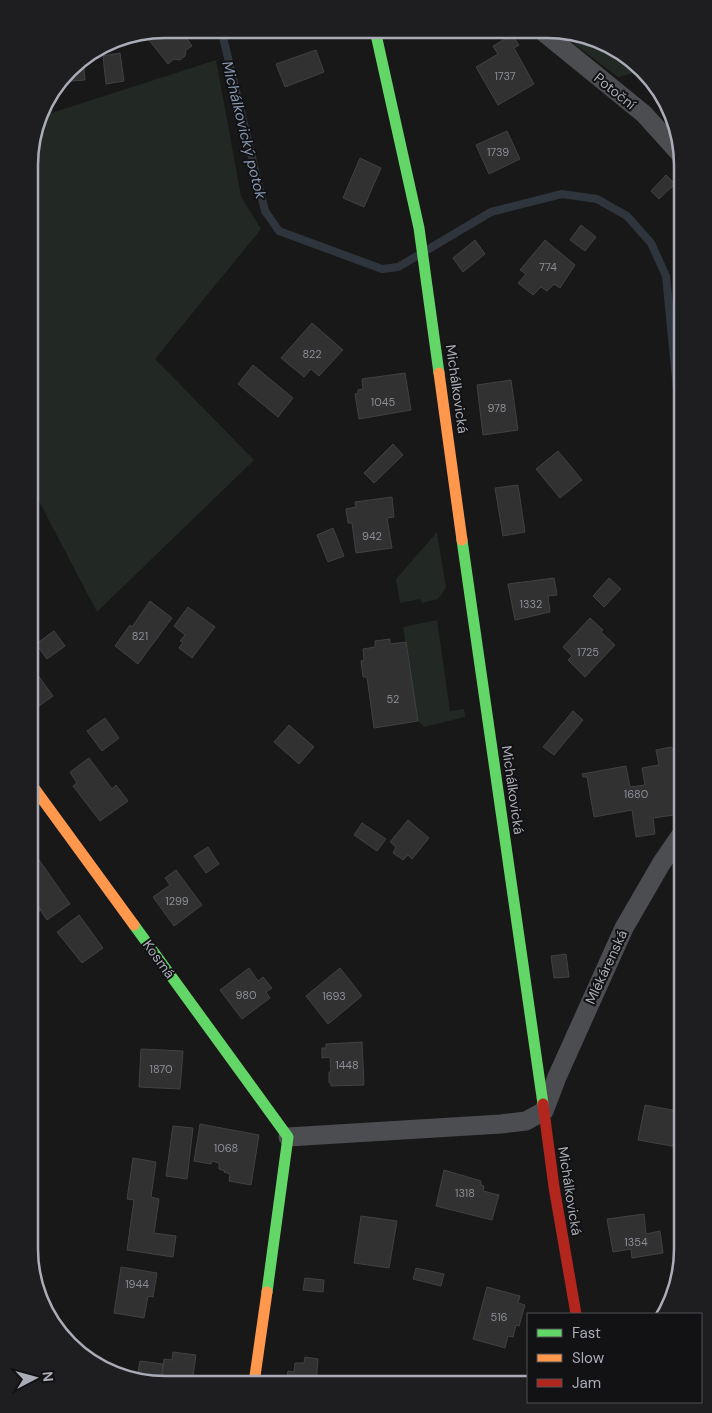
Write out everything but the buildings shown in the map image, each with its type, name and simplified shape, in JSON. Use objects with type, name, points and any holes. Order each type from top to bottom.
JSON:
[{"type":"street","name":"Michálkovická","points":[[377,38],[419,228],[544,1110],[548,1150],[560,1230],[576,1313]]},
{"type":"street","name":"Potoční","points":[[551,38],[644,114],[673,146]]},
{"type":"street","name":"Kosmá","points":[[38,793],[288,1137]]},
{"type":"street","name":"Mlékárenská","points":[[544,1110],[624,928],[674,845]]},
{"type":"street","points":[[255,1376],[288,1137],[501,1124],[526,1121],[544,1110]]},
{"type":"shaded area","points":[[568,40],[588,44],[603,51],[618,59],[635,73],[618,77]]},
{"type":"shaded area","points":[[216,60],[241,196],[261,229],[155,359],[254,460],[97,612],[38,499],[38,157],[42,132],[49,114]]},
{"type":"shaded area","points":[[437,532],[446,588],[438,599],[422,603],[420,599],[400,603],[396,579]]},
{"type":"shaded area","points":[[437,620],[450,711],[464,709],[465,717],[424,727],[418,721],[403,627]]},
{"type":"waterway","name":"Michálkovický potok","points":[[223,38],[265,211],[279,231],[382,269],[398,267],[417,256]]},
{"type":"waterway","name":"Michálkovický potok","points":[[427,250],[491,212],[562,194],[597,199],[627,216],[651,243],[666,276],[674,358]]},
{"type":"traffic: fast","points":[[377,38],[419,228],[439,373]]},
{"type":"traffic: fast","points":[[462,540],[543,1104]]},
{"type":"traffic: fast","points":[[134,925],[288,1137],[267,1292]]},
{"type":"traffic: slow","points":[[439,373],[462,540]]},
{"type":"traffic: slow","points":[[38,793],[134,925]]},
{"type":"traffic: slow","points":[[255,1376],[267,1292]]},
{"type":"traffic: jam","points":[[543,1104],[554,1187],[576,1313]]}]
